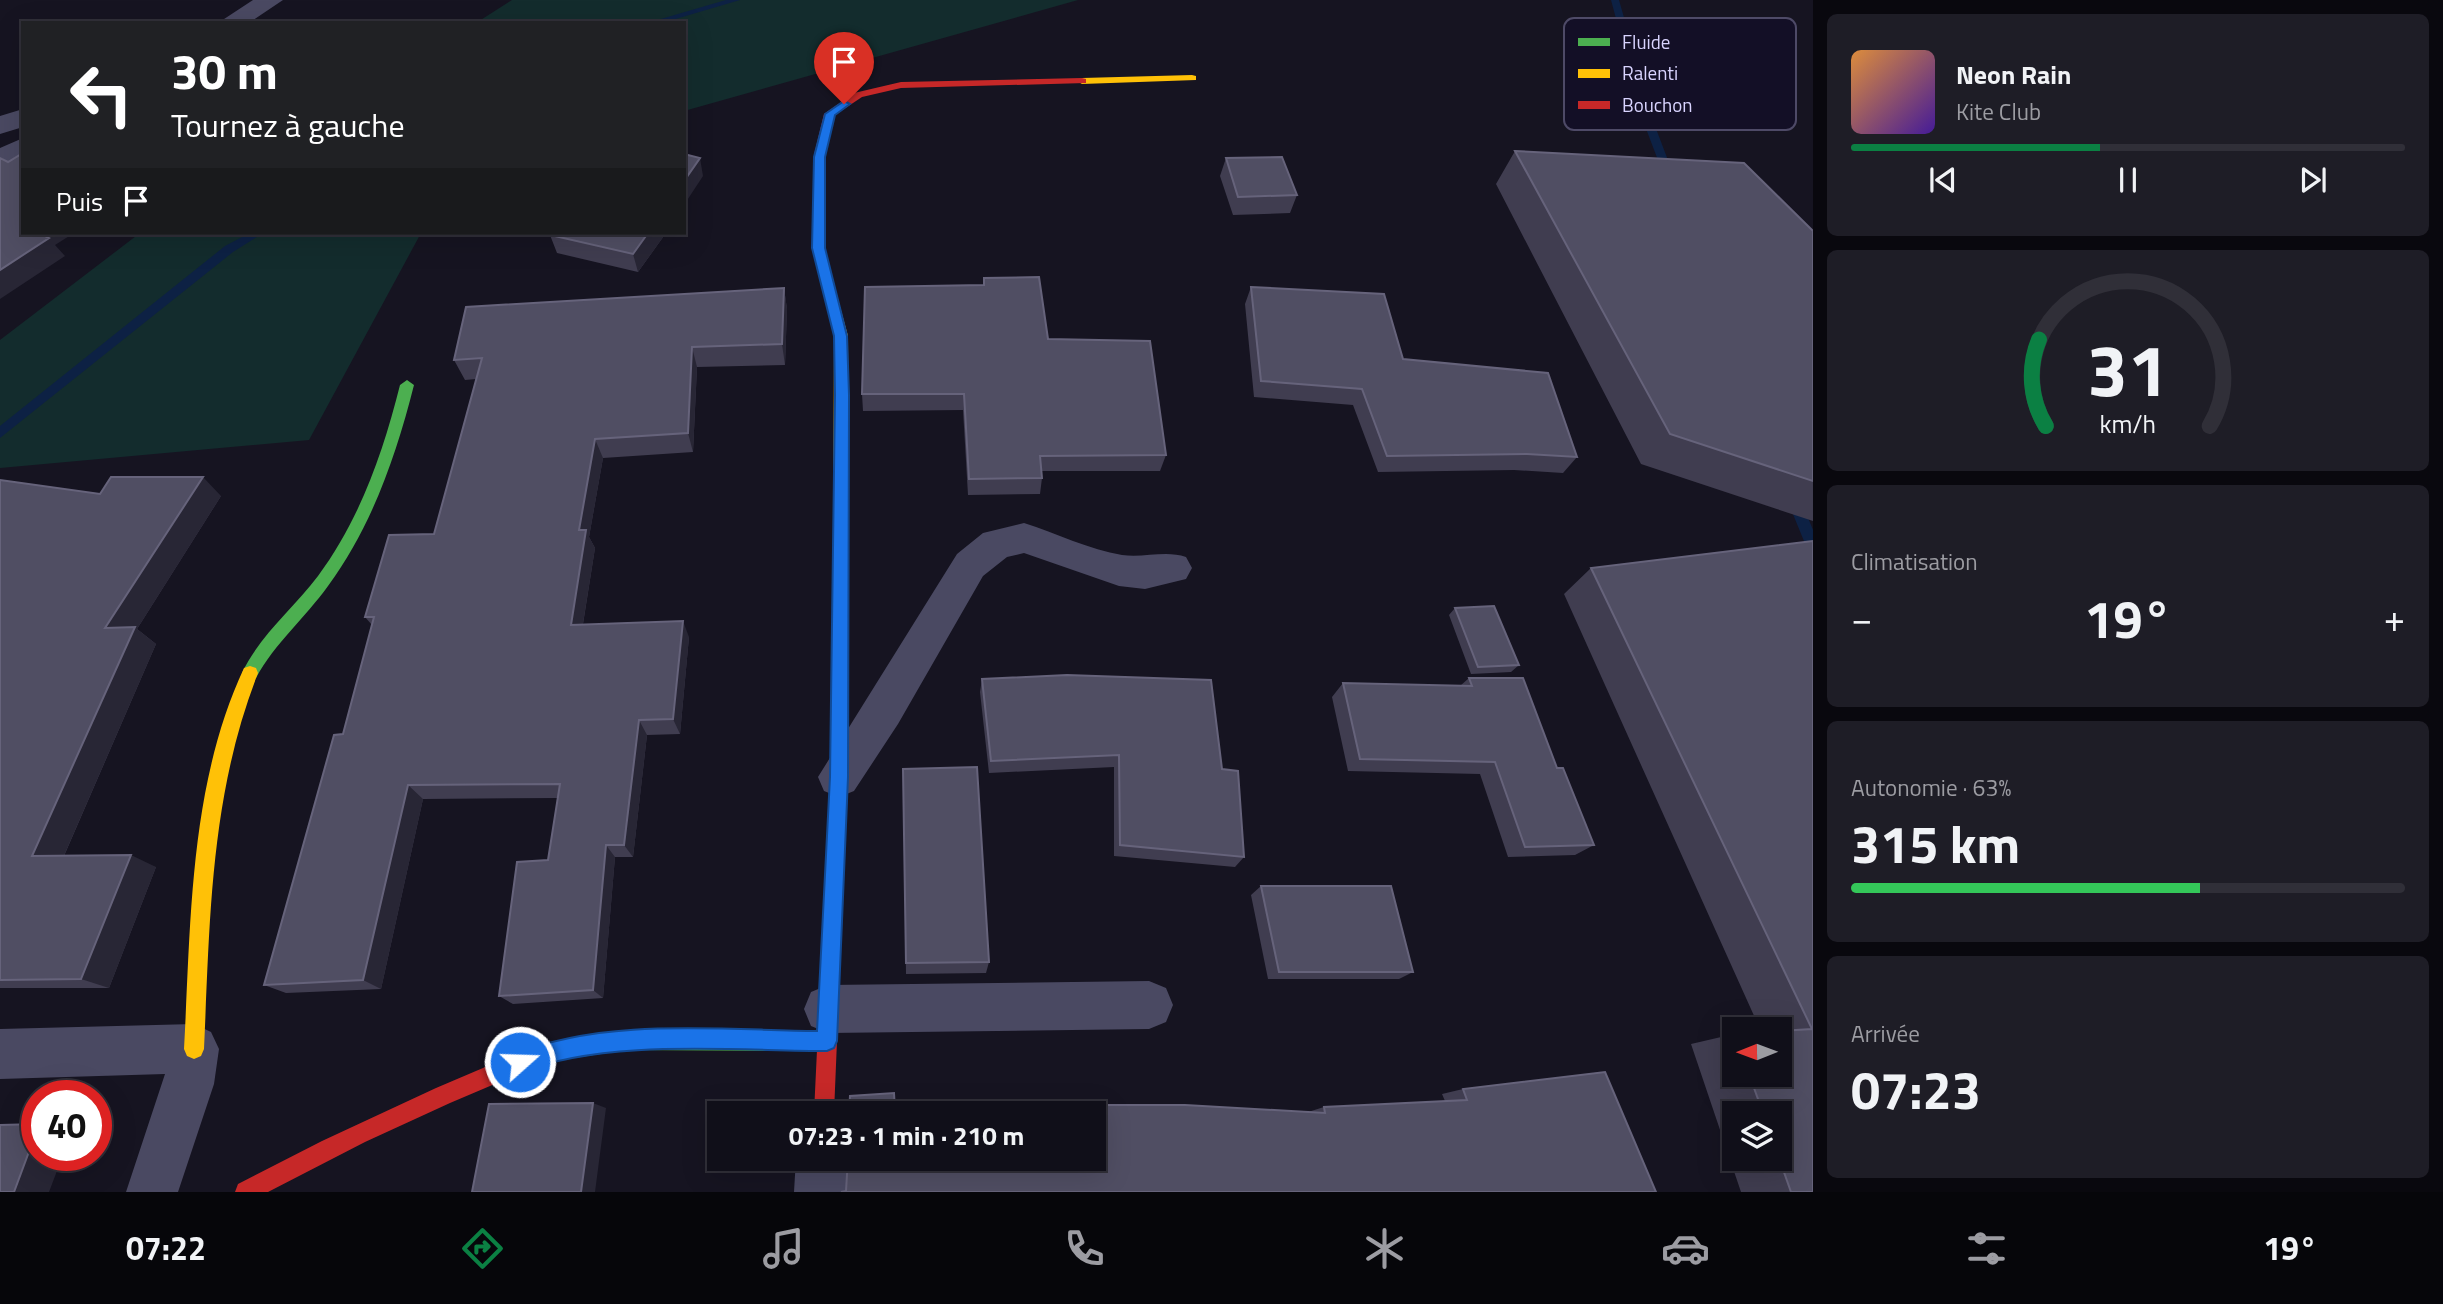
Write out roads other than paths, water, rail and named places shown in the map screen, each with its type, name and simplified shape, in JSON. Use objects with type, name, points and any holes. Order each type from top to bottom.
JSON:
[{"type":"street","points":[[233,21],[269,0]]},
{"type":"street","points":[[825,1101],[839,777],[841,336],[818,248],[820,157],[830,114],[858,95],[901,85],[1192,78]]},
{"type":"street","points":[[0,126],[21,118]]},
{"type":"street","points":[[0,161],[21,147]]},
{"type":"street","points":[[152,1192],[189,1084],[194,1049],[209,826],[223,749],[245,682],[264,649],[322,582],[369,509],[392,451],[407,385]]},
{"type":"street","points":[[839,777],[883,711],[970,565],[996,544],[1024,538],[1119,570],[1145,573],[1173,568]]},
{"type":"street","points":[[246,1192],[291,1167],[446,1094],[545,1052],[627,1040],[1149,1005]]},
{"type":"street","points":[[0,1054],[194,1049]]},
{"type":"street","points":[[820,1192],[821,1171]]},
{"type":"waterway","points":[[658,21],[736,0]]},
{"type":"waterway","points":[[1615,0],[1620,18]]},
{"type":"waterway","points":[[1652,130],[1669,176]]},
{"type":"waterway","points":[[0,433],[229,249],[254,235]]},
{"type":"waterway","points":[[1795,502],[1813,546]]}]
